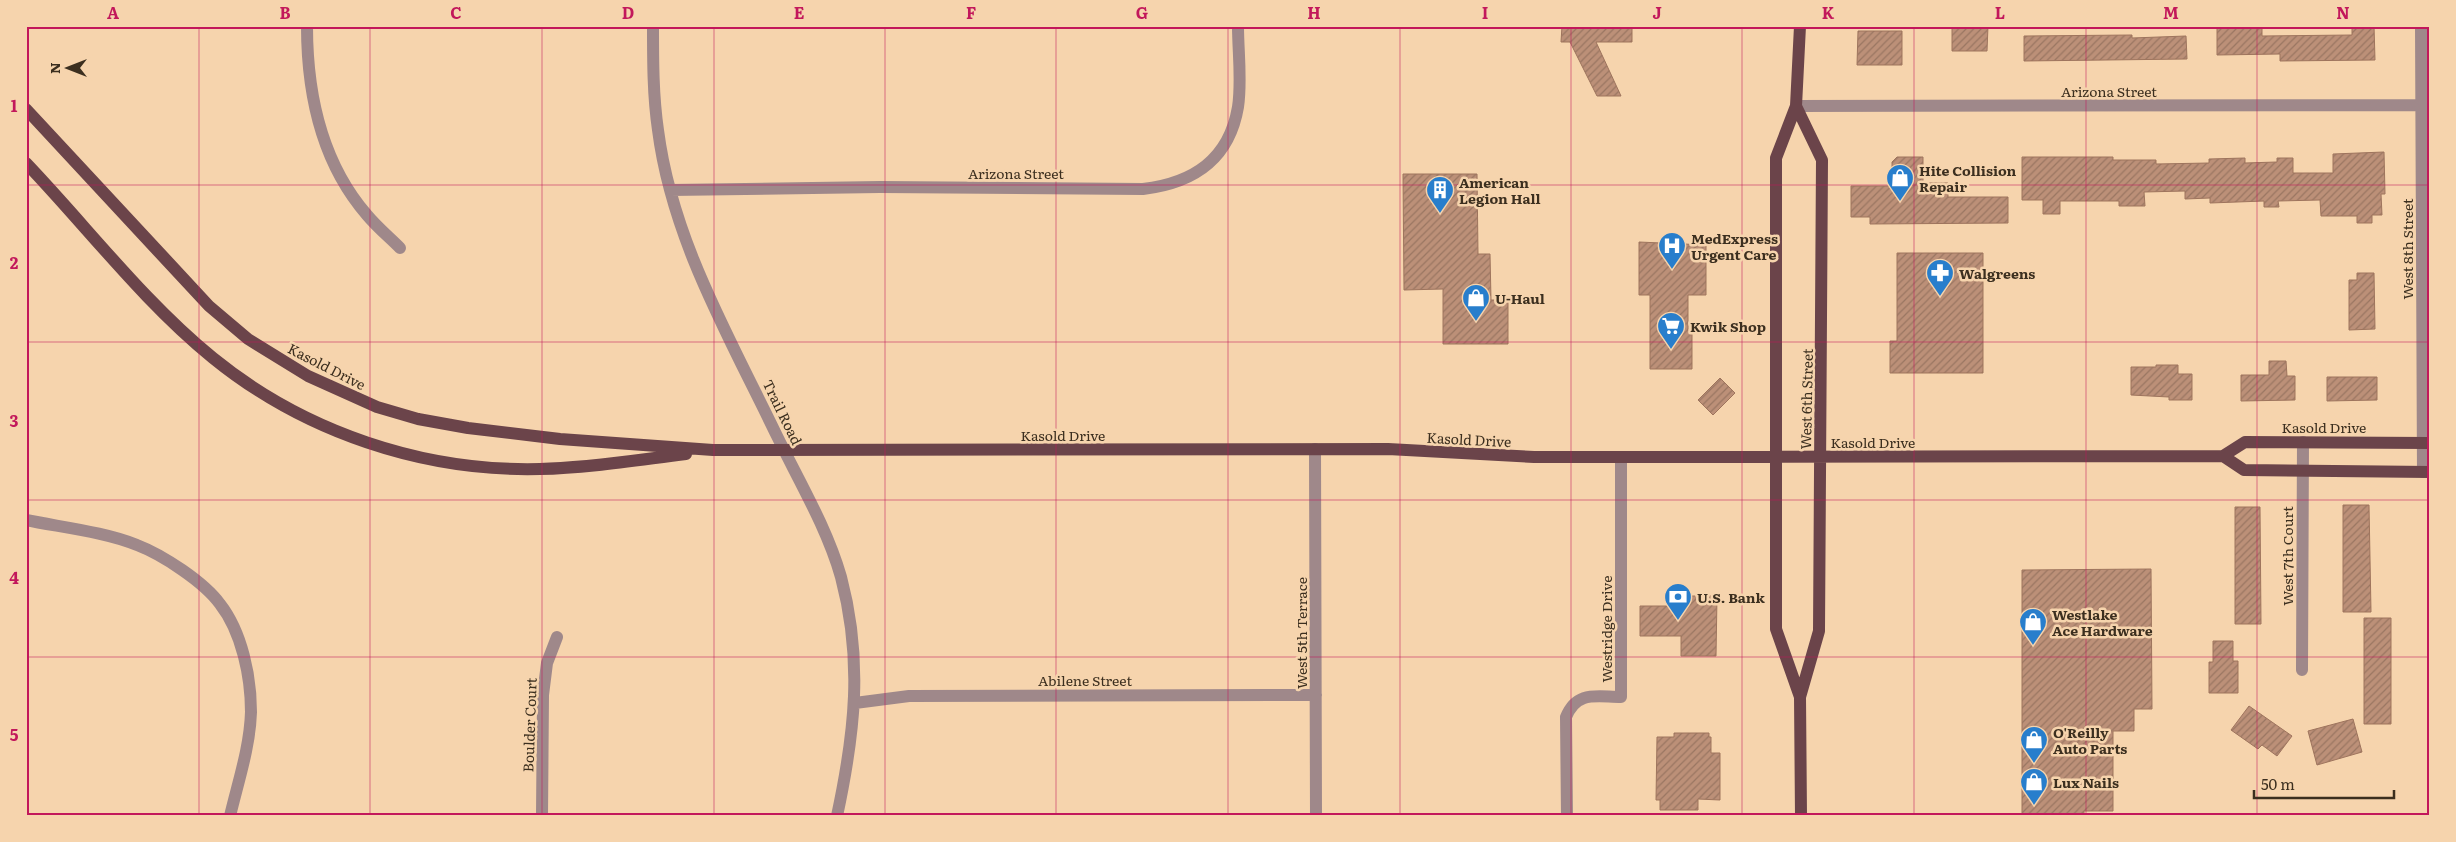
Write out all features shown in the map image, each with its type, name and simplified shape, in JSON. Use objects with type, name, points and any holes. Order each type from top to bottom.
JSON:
[{"type":"main road","name":"West 6th Street","points":[[1800,26],[1796,106],[1776,158],[1776,629],[1800,697]]},
{"type":"main road","name":"West 6th Street","points":[[1796,106],[1822,160],[1819,632],[1800,697],[1801,816]]},
{"type":"main road","name":"Kasold Drive","points":[[26,109],[209,306],[248,339],[308,376],[377,407],[418,419],[507,433],[713,450],[1388,450],[1508,457],[2223,456],[2245,442],[2426,443]]},
{"type":"main road","name":"Kasold Drive","points":[[26,163],[164,313],[212,357],[260,392],[319,424],[352,437],[436,461],[503,469],[577,468],[713,450]]},
{"type":"main road","points":[[2223,456],[2244,470],[2426,472]]},
{"type":"street","points":[[306,26],[306,62],[310,90],[325,147],[342,179],[367,215],[400,248]]},
{"type":"street","name":"Trail Road","points":[[653,26],[653,90],[658,132],[670,190],[684,235],[697,268],[820,524],[840,575],[850,624],[855,673],[855,702],[850,756],[837,816]]},
{"type":"street","name":"Arizona Street","points":[[670,190],[880,187],[1143,189],[1163,187],[1186,179],[1206,166],[1228,139],[1238,105],[1238,26]]},
{"type":"street","name":"West 8th Street","points":[[2421,26],[2426,472]]},
{"type":"street","name":"Arizona Street","points":[[1796,106],[2421,105]]},
{"type":"street","name":"West 7th Court","points":[[2302,442],[2302,670]]},
{"type":"street","name":"West 5th Terrace","points":[[1315,450],[1316,816]]},
{"type":"street","name":"Westridge Drive","points":[[1567,816],[1566,717],[1570,706],[1585,697],[1622,697],[1622,457]]},
{"type":"street","points":[[26,520],[137,545],[189,576],[220,603],[241,648],[249,682],[250,712],[248,738],[230,816]]},
{"type":"street","name":"Boulder Court","points":[[542,816],[543,694],[547,664],[557,637]]},
{"type":"street","name":"Abilene Street","points":[[855,702],[909,696],[1316,695]]},
{"type":"building","points":[[1562,26],[1632,26],[1632,42],[1596,42],[1621,96],[1597,96],[1570,42],[1561,42]]},
{"type":"building","points":[[1952,26],[1988,26],[1987,51],[1952,51]]},
{"type":"building","points":[[2217,26],[2262,26],[2262,36],[2352,35],[2352,26],[2374,26],[2375,60],[2280,61],[2280,54],[2217,55]]},
{"type":"building","points":[[1858,31],[1902,31],[1902,65],[1857,65]]},
{"type":"building","points":[[2132,35],[2132,38],[2186,36],[2187,59],[2024,61],[2024,36]]},
{"type":"building","points":[[2384,152],[2385,194],[2381,194],[2382,215],[2372,215],[2372,223],[2357,223],[2357,216],[2321,216],[2320,200],[2278,201],[2279,207],[2264,207],[2264,201],[2210,203],[2210,198],[2185,199],[2185,191],[2144,192],[2145,206],[2119,206],[2119,201],[2060,201],[2060,214],[2043,214],[2043,200],[2022,200],[2022,157],[2113,157],[2113,160],[2156,160],[2156,164],[2209,163],[2209,159],[2245,158],[2245,163],[2277,162],[2277,158],[2293,158],[2293,173],[2333,173],[2333,154]]},
{"type":"building","name":"Hite Collision Repair","points":[[1897,157],[1923,157],[1923,183],[1948,183],[1948,197],[2008,197],[2008,223],[1870,224],[1870,217],[1851,217],[1851,186],[1892,186],[1892,162]]},
{"type":"building","name":"American Legion Hall","points":[[1403,174],[1477,174],[1478,254],[1490,254],[1491,300],[1508,300],[1508,344],[1443,344],[1443,289],[1404,290]]},
{"type":"building","points":[[1639,242],[1706,245],[1706,295],[1688,295],[1688,331],[1692,331],[1692,369],[1650,369],[1650,295],[1639,295]]},
{"type":"building","name":"Walgreens","points":[[1897,253],[1983,253],[1983,373],[1890,373],[1890,341],[1897,341]]},
{"type":"building","points":[[2357,273],[2374,273],[2375,329],[2349,330],[2349,280],[2357,280]]},
{"type":"building","points":[[2269,361],[2286,361],[2287,376],[2295,376],[2295,400],[2241,401],[2241,375],[2269,375]]},
{"type":"building","points":[[2156,365],[2178,365],[2178,374],[2192,374],[2192,400],[2169,400],[2169,397],[2131,395],[2131,367],[2156,367]]},
{"type":"building","points":[[2327,377],[2377,377],[2377,400],[2327,401]]},
{"type":"building","points":[[1720,378],[1735,393],[1713,415],[1698,400]]},
{"type":"building","points":[[2343,505],[2369,505],[2371,612],[2343,612]]},
{"type":"building","points":[[2235,507],[2260,507],[2261,624],[2235,624]]},
{"type":"building","points":[[2151,569],[2152,709],[2134,709],[2134,731],[2113,731],[2113,811],[2084,811],[2084,816],[2022,816],[2022,570]]},
{"type":"building","name":"U.S. Bank","points":[[1680,596],[1717,596],[1716,656],[1681,656],[1681,636],[1640,636],[1640,606],[1680,606]]},
{"type":"building","points":[[2364,618],[2391,618],[2391,724],[2364,724]]},
{"type":"building","points":[[2213,641],[2233,641],[2233,661],[2238,661],[2238,693],[2209,693],[2209,662],[2213,662]]},
{"type":"building","points":[[2249,706],[2292,736],[2277,756],[2262,745],[2258,749],[2231,730]]},
{"type":"building","points":[[2353,719],[2362,752],[2317,765],[2308,731]]},
{"type":"building","points":[[1674,733],[1709,733],[1709,737],[1711,737],[1711,753],[1720,753],[1720,800],[1698,799],[1698,810],[1660,810],[1660,800],[1656,800],[1657,737],[1674,737]]},
{"type":"place","name":"Hite Collision Repair","points":[[1900,202]]},
{"type":"place","name":"American Legion Hall","points":[[1440,214]]},
{"type":"place","name":"MedExpress Urgent Care","points":[[1672,270]]},
{"type":"place","name":"Walgreens","points":[[1940,297]]},
{"type":"place","name":"U-Haul","points":[[1476,322]]},
{"type":"place","name":"Kwik Shop","points":[[1671,350]]},
{"type":"place","name":"U.S. Bank","points":[[1678,621]]},
{"type":"place","name":"Westlake Ace Hardware","points":[[2033,646]]},
{"type":"place","name":"O'Reilly Auto Parts","points":[[2034,764]]},
{"type":"place","name":"Lux Nails","points":[[2034,806]]}]
